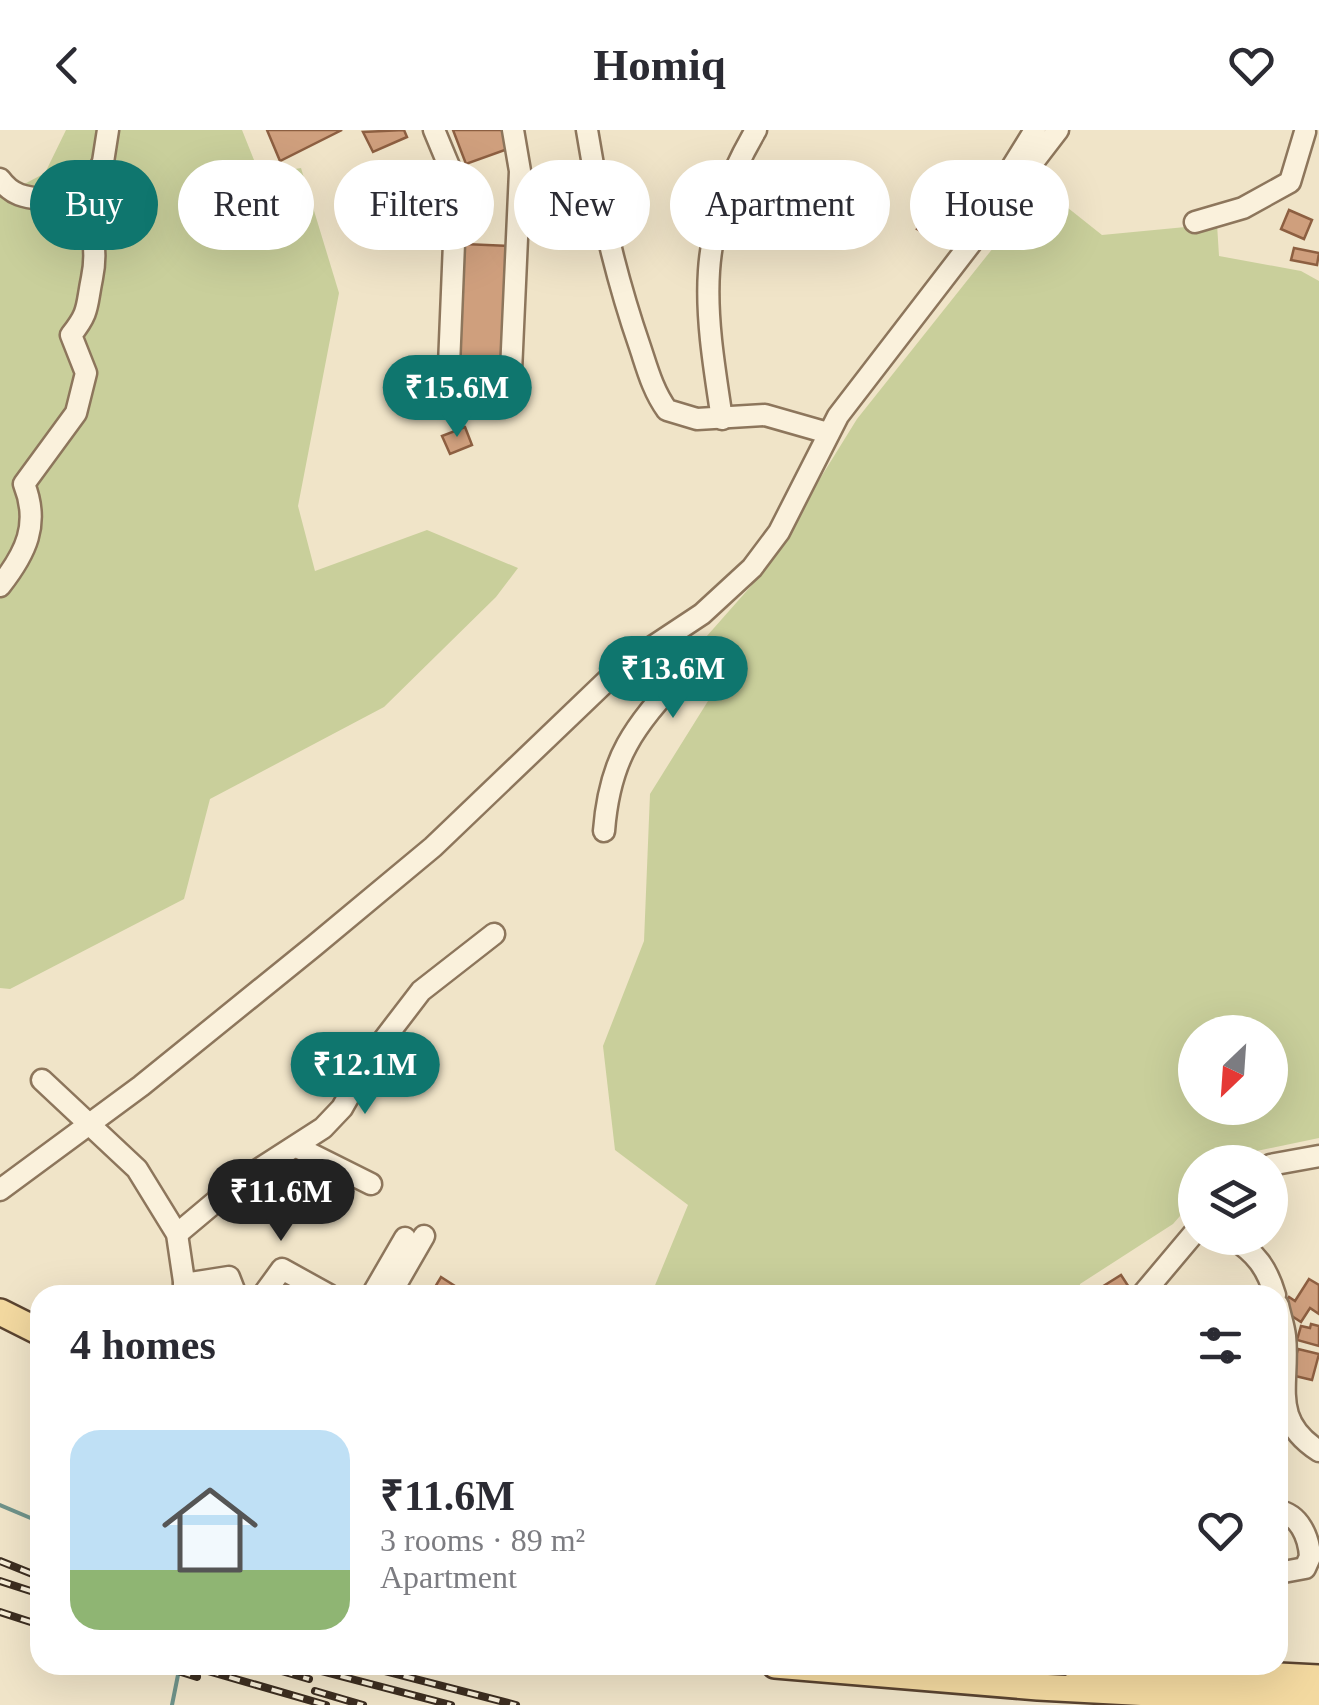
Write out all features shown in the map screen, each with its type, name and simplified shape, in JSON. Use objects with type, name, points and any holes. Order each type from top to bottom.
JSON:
[{"type":"main road","points":[[0,1312],[30,1327]]},
{"type":"main road","points":[[0,1332],[30,1346]]},
{"type":"main road","points":[[1288,1674],[1319,1678]]},
{"type":"main road","points":[[1097,1675],[1177,1677],[1319,1702]]},
{"type":"street","points":[[103,160],[108,130]]},
{"type":"street","points":[[434,130],[454,178],[456,194],[448,390],[458,400],[502,403],[510,394],[520,170],[513,130]]},
{"type":"street","points":[[587,130],[618,285],[659,398],[667,410],[682,416],[722,419],[765,415],[828,433]]},
{"type":"street","points":[[722,419],[706,293],[710,243],[722,199],[756,130]]},
{"type":"street","points":[[1016,160],[1034,130]]},
{"type":"street","points":[[1037,160],[1058,130]]},
{"type":"street","points":[[1195,222],[1243,208],[1290,182],[1309,132]]},
{"type":"street","points":[[0,179],[16,194],[30,197]]},
{"type":"street","points":[[0,586],[26,549],[34,507],[24,484],[76,413],[86,372],[71,335],[89,313],[93,250]]},
{"type":"street","points":[[0,1190],[156,1074],[433,847],[618,669],[702,614],[752,568],[778,532],[828,433],[963,250]]},
{"type":"street","points":[[604,831],[606,796],[621,751],[639,723],[686,670],[658,644]]},
{"type":"street","points":[[177,1234],[239,1182],[297,1147],[342,1108],[372,1055],[421,991],[494,934]]},
{"type":"street","points":[[42,1080],[136,1170],[177,1234],[184,1285]]},
{"type":"street","points":[[297,1147],[372,1184]]},
{"type":"street","points":[[1288,1162],[1319,1156]]},
{"type":"street","points":[[379,1285],[415,1237],[394,1285]]},
{"type":"street","points":[[1150,1285],[1178,1252]]},
{"type":"street","points":[[1255,1255],[1268,1271],[1272,1285]]},
{"type":"street","points":[[270,1285],[282,1268],[311,1285]]},
{"type":"street","points":[[202,1285],[229,1277],[232,1285]]},
{"type":"street","points":[[1288,1416],[1300,1439],[1319,1451]]},
{"type":"street","points":[[1288,1514],[1303,1531],[1310,1557],[1304,1568],[1288,1572]]},
{"type":"green space","points":[[66,130],[242,130],[254,160],[178,160],[178,250],[314,250],[314,211],[339,293],[298,506],[315,571],[427,530],[518,568],[496,597],[384,707],[210,799],[184,899],[10,989],[0,988],[0,197],[30,181],[30,250],[158,250],[158,160],[51,160]]},
{"type":"green space","points":[[1069,209],[1102,235],[1217,224],[1219,256],[1301,271],[1319,281],[1319,1138],[1286,1145],[1178,1145],[1178,1218],[1080,1285],[655,1285],[688,1205],[615,1150],[603,1046],[644,941],[650,794],[713,693],[691,654],[759,577],[857,419],[991,250],[1069,250]]},
{"type":"building","points":[[267,130],[342,130],[282,160]]},
{"type":"building","points":[[404,130],[407,137],[373,152],[363,132]]},
{"type":"building","points":[[453,130],[507,130],[513,147],[477,160],[464,160]]},
{"type":"building","points":[[1289,210],[1312,220],[1304,239],[1281,229]]},
{"type":"building","points":[[510,246],[504,398],[458,396],[464,250]]},
{"type":"building","points":[[1294,248],[1319,253],[1317,265],[1291,260]]},
{"type":"building","points":[[465,427],[472,445],[450,454],[442,436]]},
{"type":"building","points":[[1121,1275],[1128,1285],[1105,1285]]},
{"type":"building","points":[[441,1277],[453,1285],[436,1285]]},
{"type":"building","points":[[1309,1279],[1319,1285],[1319,1314],[1310,1308],[1301,1322],[1288,1314],[1288,1298],[1295,1301]]},
{"type":"building","points":[[1311,1324],[1319,1326],[1319,1346],[1297,1340],[1301,1326],[1310,1328]]},
{"type":"building","points":[[1298,1349],[1319,1354],[1312,1380],[1291,1375]]},
{"type":"waterway","points":[[0,1505],[30,1518]]},
{"type":"waterway","points":[[172,1705],[178,1675]]},
{"type":"railway","points":[[0,1561],[30,1573]]},
{"type":"railway","points":[[0,1581],[30,1591]]},
{"type":"railway","points":[[0,1612],[30,1622]]},
{"type":"railway","points":[[191,1675],[197,1677]]},
{"type":"railway","points":[[222,1675],[326,1705]]},
{"type":"railway","points":[[295,1675],[309,1679]]},
{"type":"railway","points":[[336,1675],[451,1705]]},
{"type":"railway","points":[[400,1675],[516,1705]]},
{"type":"railway","points":[[315,1691],[363,1705]]}]
